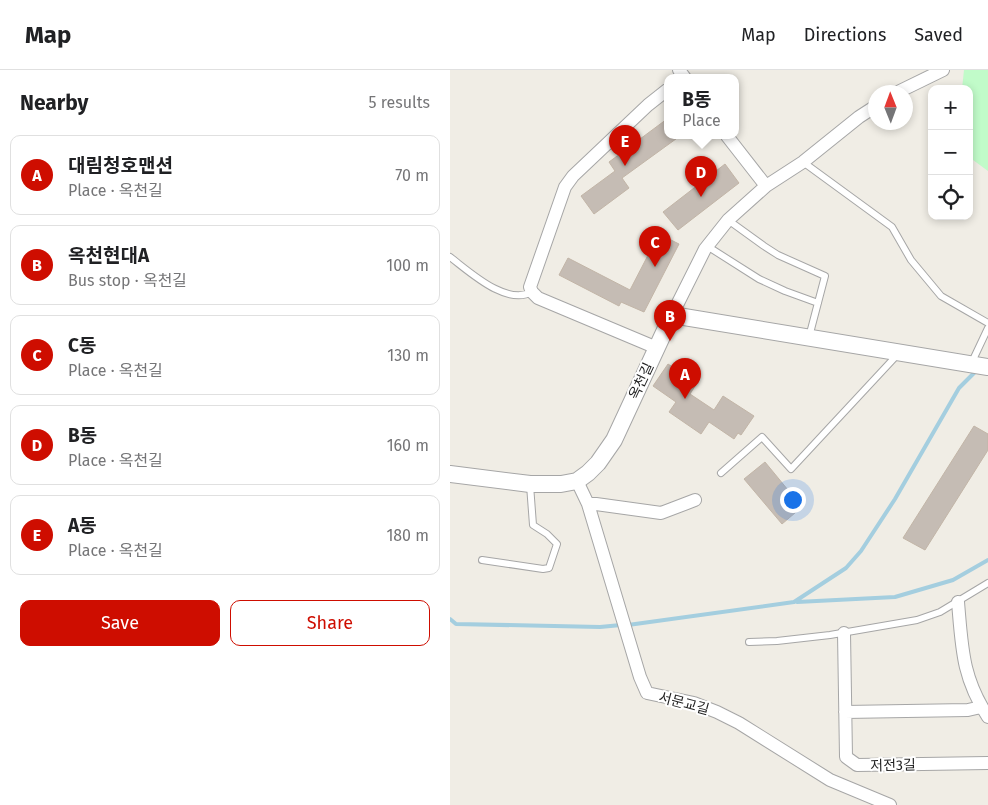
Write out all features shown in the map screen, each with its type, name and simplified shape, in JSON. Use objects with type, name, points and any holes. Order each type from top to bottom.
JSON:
[{"type":"street","points":[[912,85],[943,70]]},
{"type":"street","points":[[656,348],[538,298],[530,287],[565,187],[573,176],[648,105],[664,92]]},
{"type":"street","name":"옥천길","points":[[576,481],[598,463],[614,440],[656,348],[707,246],[728,220],[766,186],[803,162],[868,111]]},
{"type":"street","points":[[729,139],[766,186]]},
{"type":"street","points":[[672,315],[988,367]]},
{"type":"street","points":[[450,474],[530,484],[561,484],[576,481]]},
{"type":"street","name":"서문교길","points":[[576,481],[588,504],[614,594],[647,693],[694,704],[716,712],[739,723],[830,780],[890,805]]},
{"type":"street","points":[[588,504],[662,513],[696,500]]},
{"type":"street","points":[[958,602],[964,664],[968,677],[985,712]]},
{"type":"street","name":"저전3길","points":[[844,633],[846,757],[857,765],[988,763]]},
{"type":"street","points":[[845,712],[968,710],[985,712]]},
{"type":"lane","points":[[803,162],[892,227],[911,260],[941,296],[988,323]]},
{"type":"lane","points":[[728,220],[778,255],[824,276],[809,338]]},
{"type":"lane","points":[[707,246],[759,279],[818,303]]},
{"type":"lane","points":[[450,258],[498,291],[518,297],[532,292]]},
{"type":"lane","points":[[965,364],[988,328]]},
{"type":"lane","points":[[722,473],[762,437],[791,469],[898,353]]},
{"type":"lane","points":[[482,560],[543,569],[549,568],[557,544],[534,524],[530,484]]},
{"type":"lane","points":[[749,642],[777,641],[844,633],[917,620],[940,612],[988,583]]},
{"type":"green space","points":[[964,70],[988,70],[988,171],[973,160],[973,85],[962,85]]},
{"type":"building","points":[[664,121],[664,139],[676,139],[622,178],[629,188],[594,214],[581,196],[615,171],[609,162]]},
{"type":"building","points":[[725,164],[739,183],[678,230],[663,212]]},
{"type":"building","points":[[659,234],[679,244],[644,312],[621,302],[619,306],[559,275],[568,258],[630,290]]},
{"type":"building","points":[[668,364],[697,383],[690,394],[714,410],[723,396],[754,416],[741,435],[738,433],[734,439],[709,422],[701,434],[669,412],[676,402],[653,386]]},
{"type":"building","points":[[974,426],[988,434],[988,450],[925,550],[903,538]]},
{"type":"building","points":[[765,462],[802,507],[782,524],[744,479]]},
{"type":"waterway","points":[[628,625],[794,602],[846,568],[861,551],[895,499],[959,388],[977,370]]},
{"type":"waterway","points":[[797,602],[895,597],[953,580],[988,560]]},
{"type":"waterway","points":[[450,619],[456,624],[600,627],[621,625]]},
{"type":"place","name":"A동","points":[[625,166]]},
{"type":"place","name":"B동","points":[[701,197]]},
{"type":"place","name":"C동","points":[[655,267]]},
{"type":"place","name":"옥천현대A","points":[[670,341]]},
{"type":"place","name":"대림청호맨션","points":[[685,399]]}]
